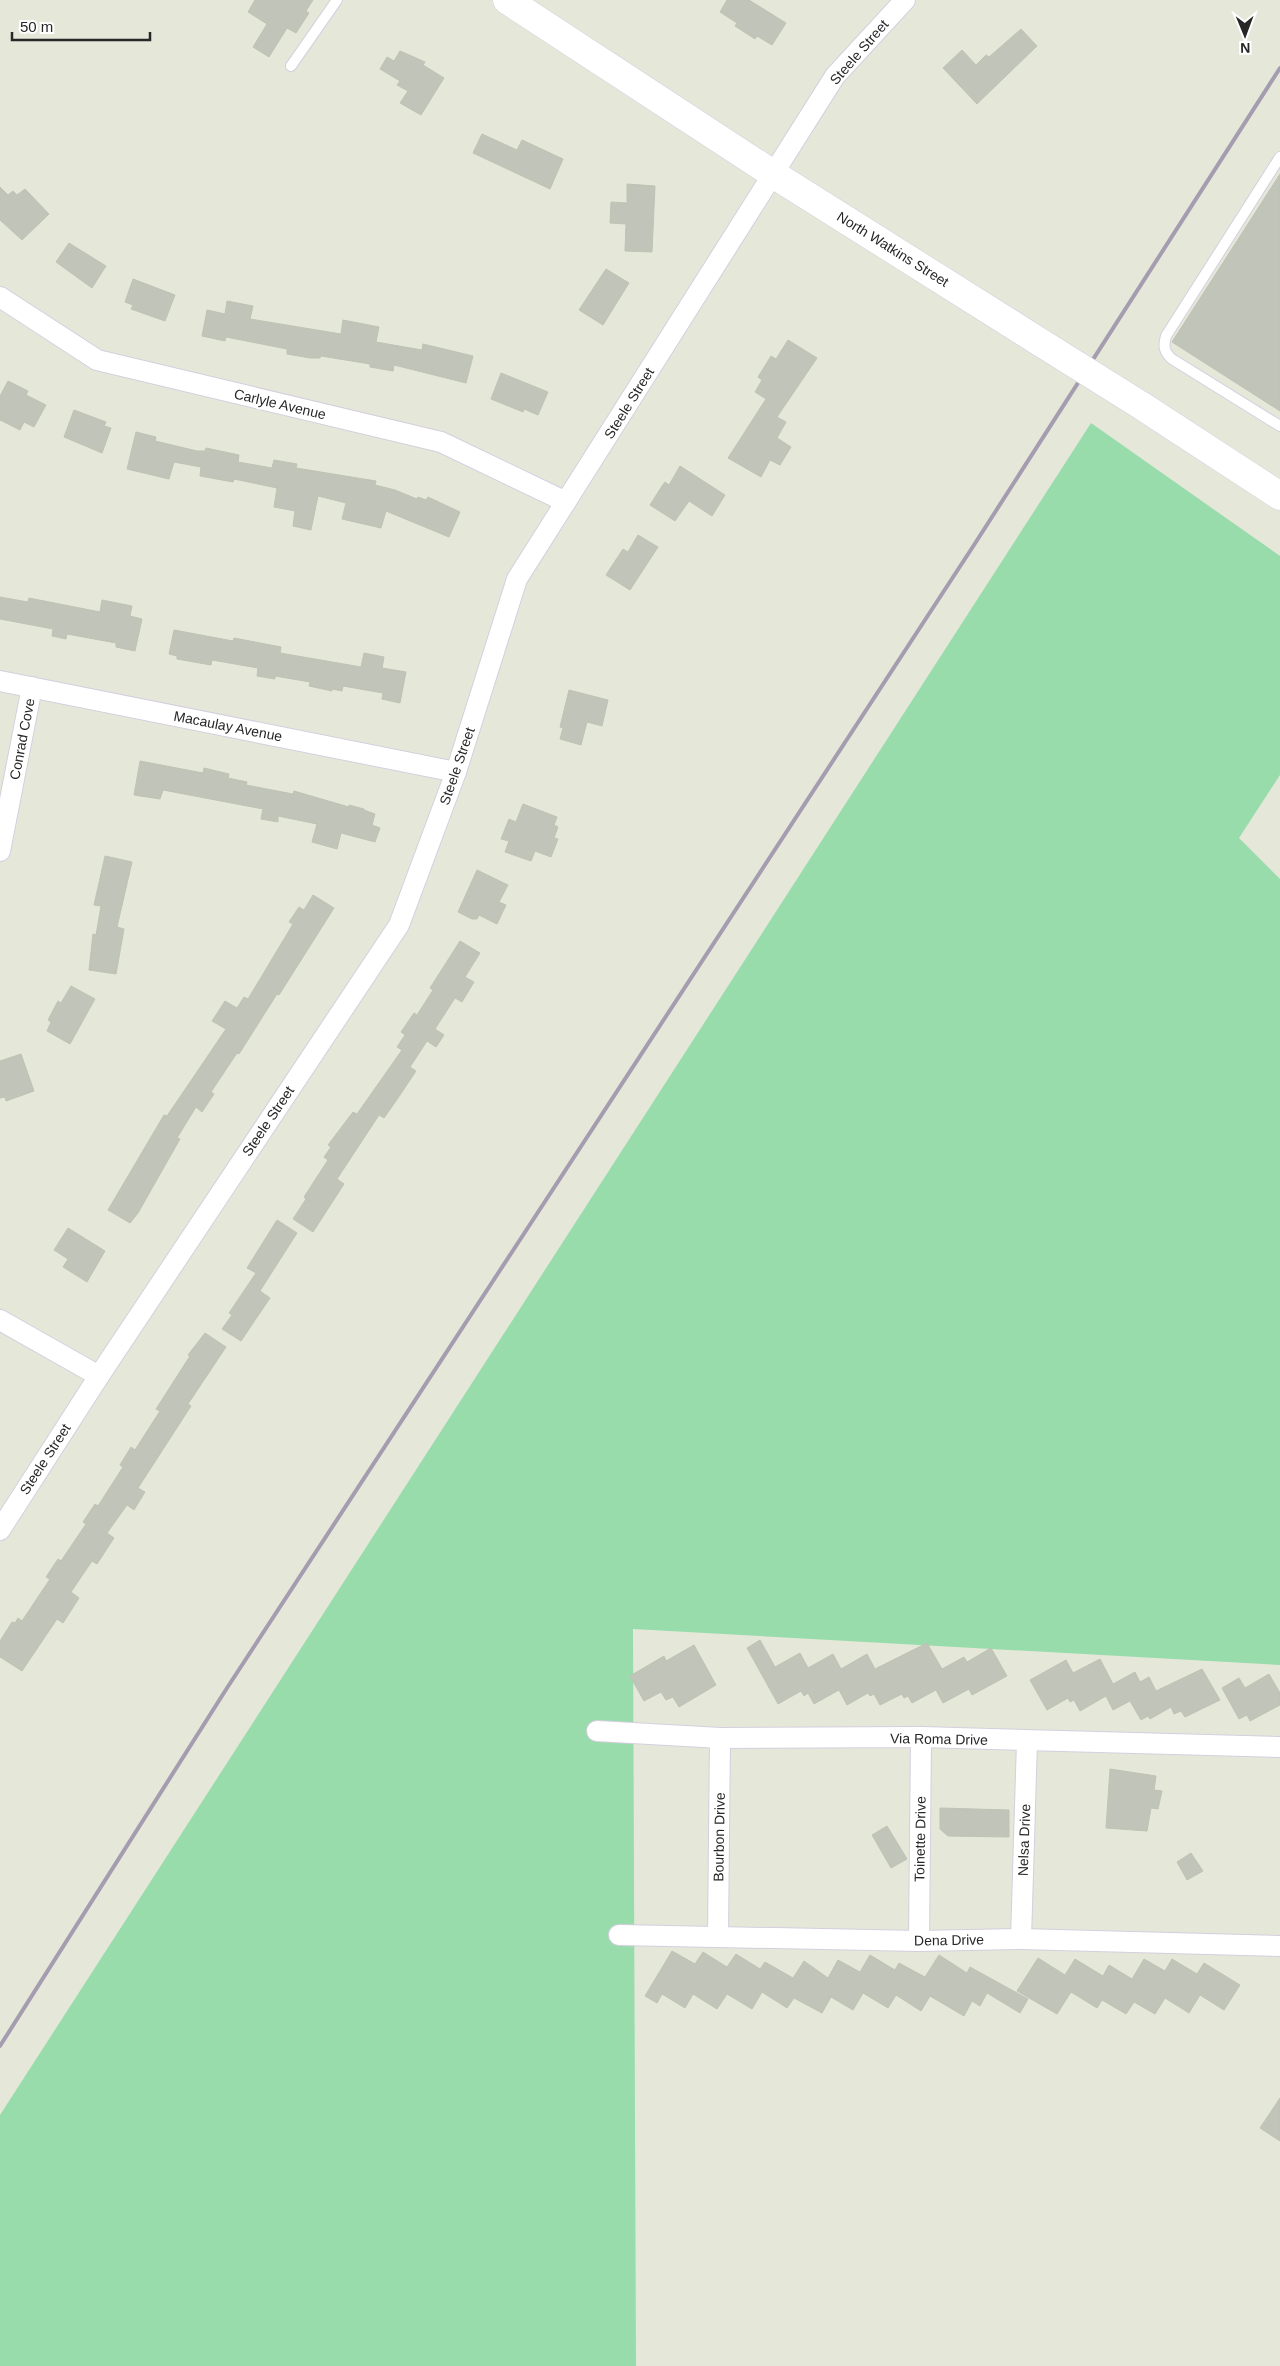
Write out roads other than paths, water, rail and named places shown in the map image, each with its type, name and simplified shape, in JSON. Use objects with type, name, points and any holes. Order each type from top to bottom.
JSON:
[{"type":"main road","name":"North Watkins Street","points":[[507,0],[773,174],[1142,406],[1280,496]]},
{"type":"street","name":"Steele Street","points":[[0,1530],[98,1376],[399,925],[456,772],[517,579],[835,76],[904,0]]},
{"type":"street","name":"Carlyle Avenue","points":[[0,297],[97,360],[441,442],[566,502]]},
{"type":"street","name":"Macaulay Avenue","points":[[0,681],[456,772]]},
{"type":"street","name":"Conrad Cove","points":[[0,851],[32,687]]},
{"type":"street","points":[[0,1320],[98,1376]]},
{"type":"street","name":"Via Roma Drive","points":[[597,1731],[720,1738],[922,1737],[1280,1747]]},
{"type":"street","name":"Toinette Drive","points":[[919,1941],[922,1737]]},
{"type":"street","name":"Bourbon Drive","points":[[718,1936],[720,1738]]},
{"type":"street","name":"Nelsa Drive","points":[[1021,1939],[1026,1741]]},
{"type":"street","name":"Dena Drive","points":[[618,1935],[919,1941],[1021,1939],[1280,1946]]},
{"type":"lane","points":[[290,66],[337,0]]},
{"type":"lane","points":[[1280,157],[1166,336],[1163,344],[1166,353],[1172,359],[1280,426]]},
{"type":"railway","points":[[0,2046],[227,1688],[974,545],[1280,68]]}]
